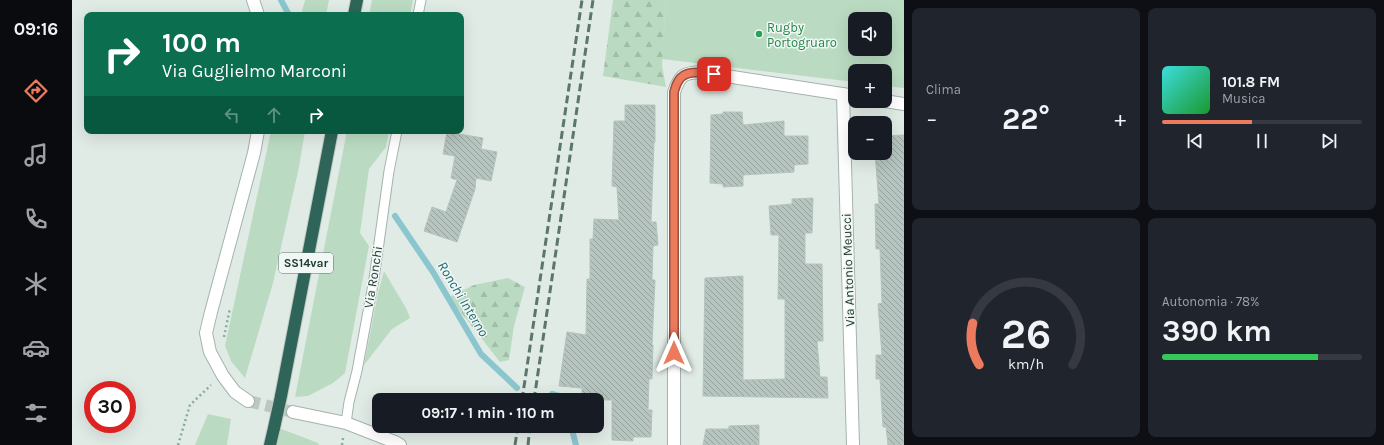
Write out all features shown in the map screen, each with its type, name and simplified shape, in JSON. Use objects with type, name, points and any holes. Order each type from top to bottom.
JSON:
[{"type":"highway","points":[[355,12],[357,0]]},
{"type":"highway","name":"SS14var","points":[[270,445],[281,396],[331,134]]},
{"type":"street","points":[[253,0],[257,12]]},
{"type":"street","points":[[674,445],[674,92],[679,79],[688,73],[700,72],[848,95]]},
{"type":"street","points":[[892,102],[904,104]]},
{"type":"street","name":"Via Antonio Meucci","points":[[849,108],[852,445]]},
{"type":"street","points":[[248,401],[235,392],[223,376],[210,352],[206,333],[254,153],[257,134]]},
{"type":"street","points":[[293,412],[346,423],[400,445]]},
{"type":"lane","points":[[419,12],[421,0]]},
{"type":"lane","name":"Via Ronchi","points":[[346,423],[374,280],[389,171],[396,134]]},
{"type":"path","points":[[178,445],[190,405],[207,388],[223,376]]},
{"type":"green space","points":[[305,0],[329,0],[327,12],[302,12]]},
{"type":"green space","points":[[372,0],[413,0],[411,12],[370,12]]},
{"type":"green space","points":[[613,0],[666,0],[662,65],[666,87],[603,76]]},
{"type":"green space","name":"Rugby Portogruaro","points":[[666,0],[904,0],[904,88],[892,87],[892,64],[848,64],[848,81],[662,59]]},
{"type":"green space","points":[[270,134],[304,134],[299,167],[273,283],[245,378],[231,361],[225,346]]},
{"type":"green space","points":[[346,134],[388,134],[386,147],[369,169],[360,233],[369,246],[345,373],[333,383],[308,396],[295,397]]},
{"type":"green space","points":[[384,271],[407,310],[410,318],[392,329],[364,365],[378,293]]},
{"type":"green space","points":[[508,278],[525,287],[514,326],[509,360],[500,362],[449,297],[474,285]]},
{"type":"green space","points":[[208,414],[231,419],[227,445],[195,445]]},
{"type":"green space","points":[[279,428],[318,443],[319,445],[275,445]]},
{"type":"building","points":[[625,105],[655,105],[655,142],[651,222],[656,222],[658,245],[653,246],[652,280],[655,280],[652,379],[649,379],[648,410],[652,410],[651,437],[633,437],[633,441],[612,440],[612,400],[604,400],[604,393],[582,393],[582,388],[559,386],[567,332],[586,335],[587,279],[590,279],[590,239],[593,239],[594,219],[619,220],[617,187],[612,186],[614,121],[625,121]]},
{"type":"building","points":[[723,112],[742,112],[743,125],[784,121],[784,136],[808,136],[808,164],[794,165],[794,172],[743,175],[743,186],[723,187],[723,184],[710,183],[711,115],[723,114]]},
{"type":"building","points":[[447,134],[459,134],[483,138],[481,149],[497,152],[491,181],[476,178],[475,189],[457,242],[424,231],[432,207],[446,212],[457,180],[451,178],[455,156],[443,154]]},
{"type":"building","points":[[904,135],[904,445],[888,445],[886,427],[883,427],[880,379],[876,379],[876,355],[882,355],[878,304],[882,303],[880,249],[876,249],[875,204],[879,204],[876,160],[892,160],[892,136]]},
{"type":"building","points":[[813,198],[812,233],[805,233],[805,264],[822,264],[823,341],[817,341],[820,377],[827,377],[828,398],[703,396],[705,278],[743,276],[743,380],[785,379],[785,299],[778,299],[779,235],[771,235],[769,206],[792,204],[792,199]]},
{"type":"building","points":[[759,425],[759,445],[703,445],[706,429],[729,429],[729,426]]},
{"type":"waterway","name":"Ronchi Interno","points":[[281,0],[287,12]]},
{"type":"waterway","name":"Ronchi Interno","points":[[395,216],[433,272],[481,354],[517,388]]},
{"type":"waterway","name":"Ronchi Interno","points":[[573,433],[576,445]]},
{"type":"tunnel","points":[[248,401],[293,412]]},
{"type":"railway","points":[[523,393],[582,0]]},
{"type":"railway","points":[[535,393],[593,0]]},
{"type":"railway","points":[[515,445],[517,433]]},
{"type":"railway","points":[[528,445],[529,433]]},
{"type":"place","name":"Rugby Portogruaro","points":[[759,34]]},
{"type":"route","points":[[674,353],[674,92],[679,79],[688,73],[700,72],[714,74]]}]
